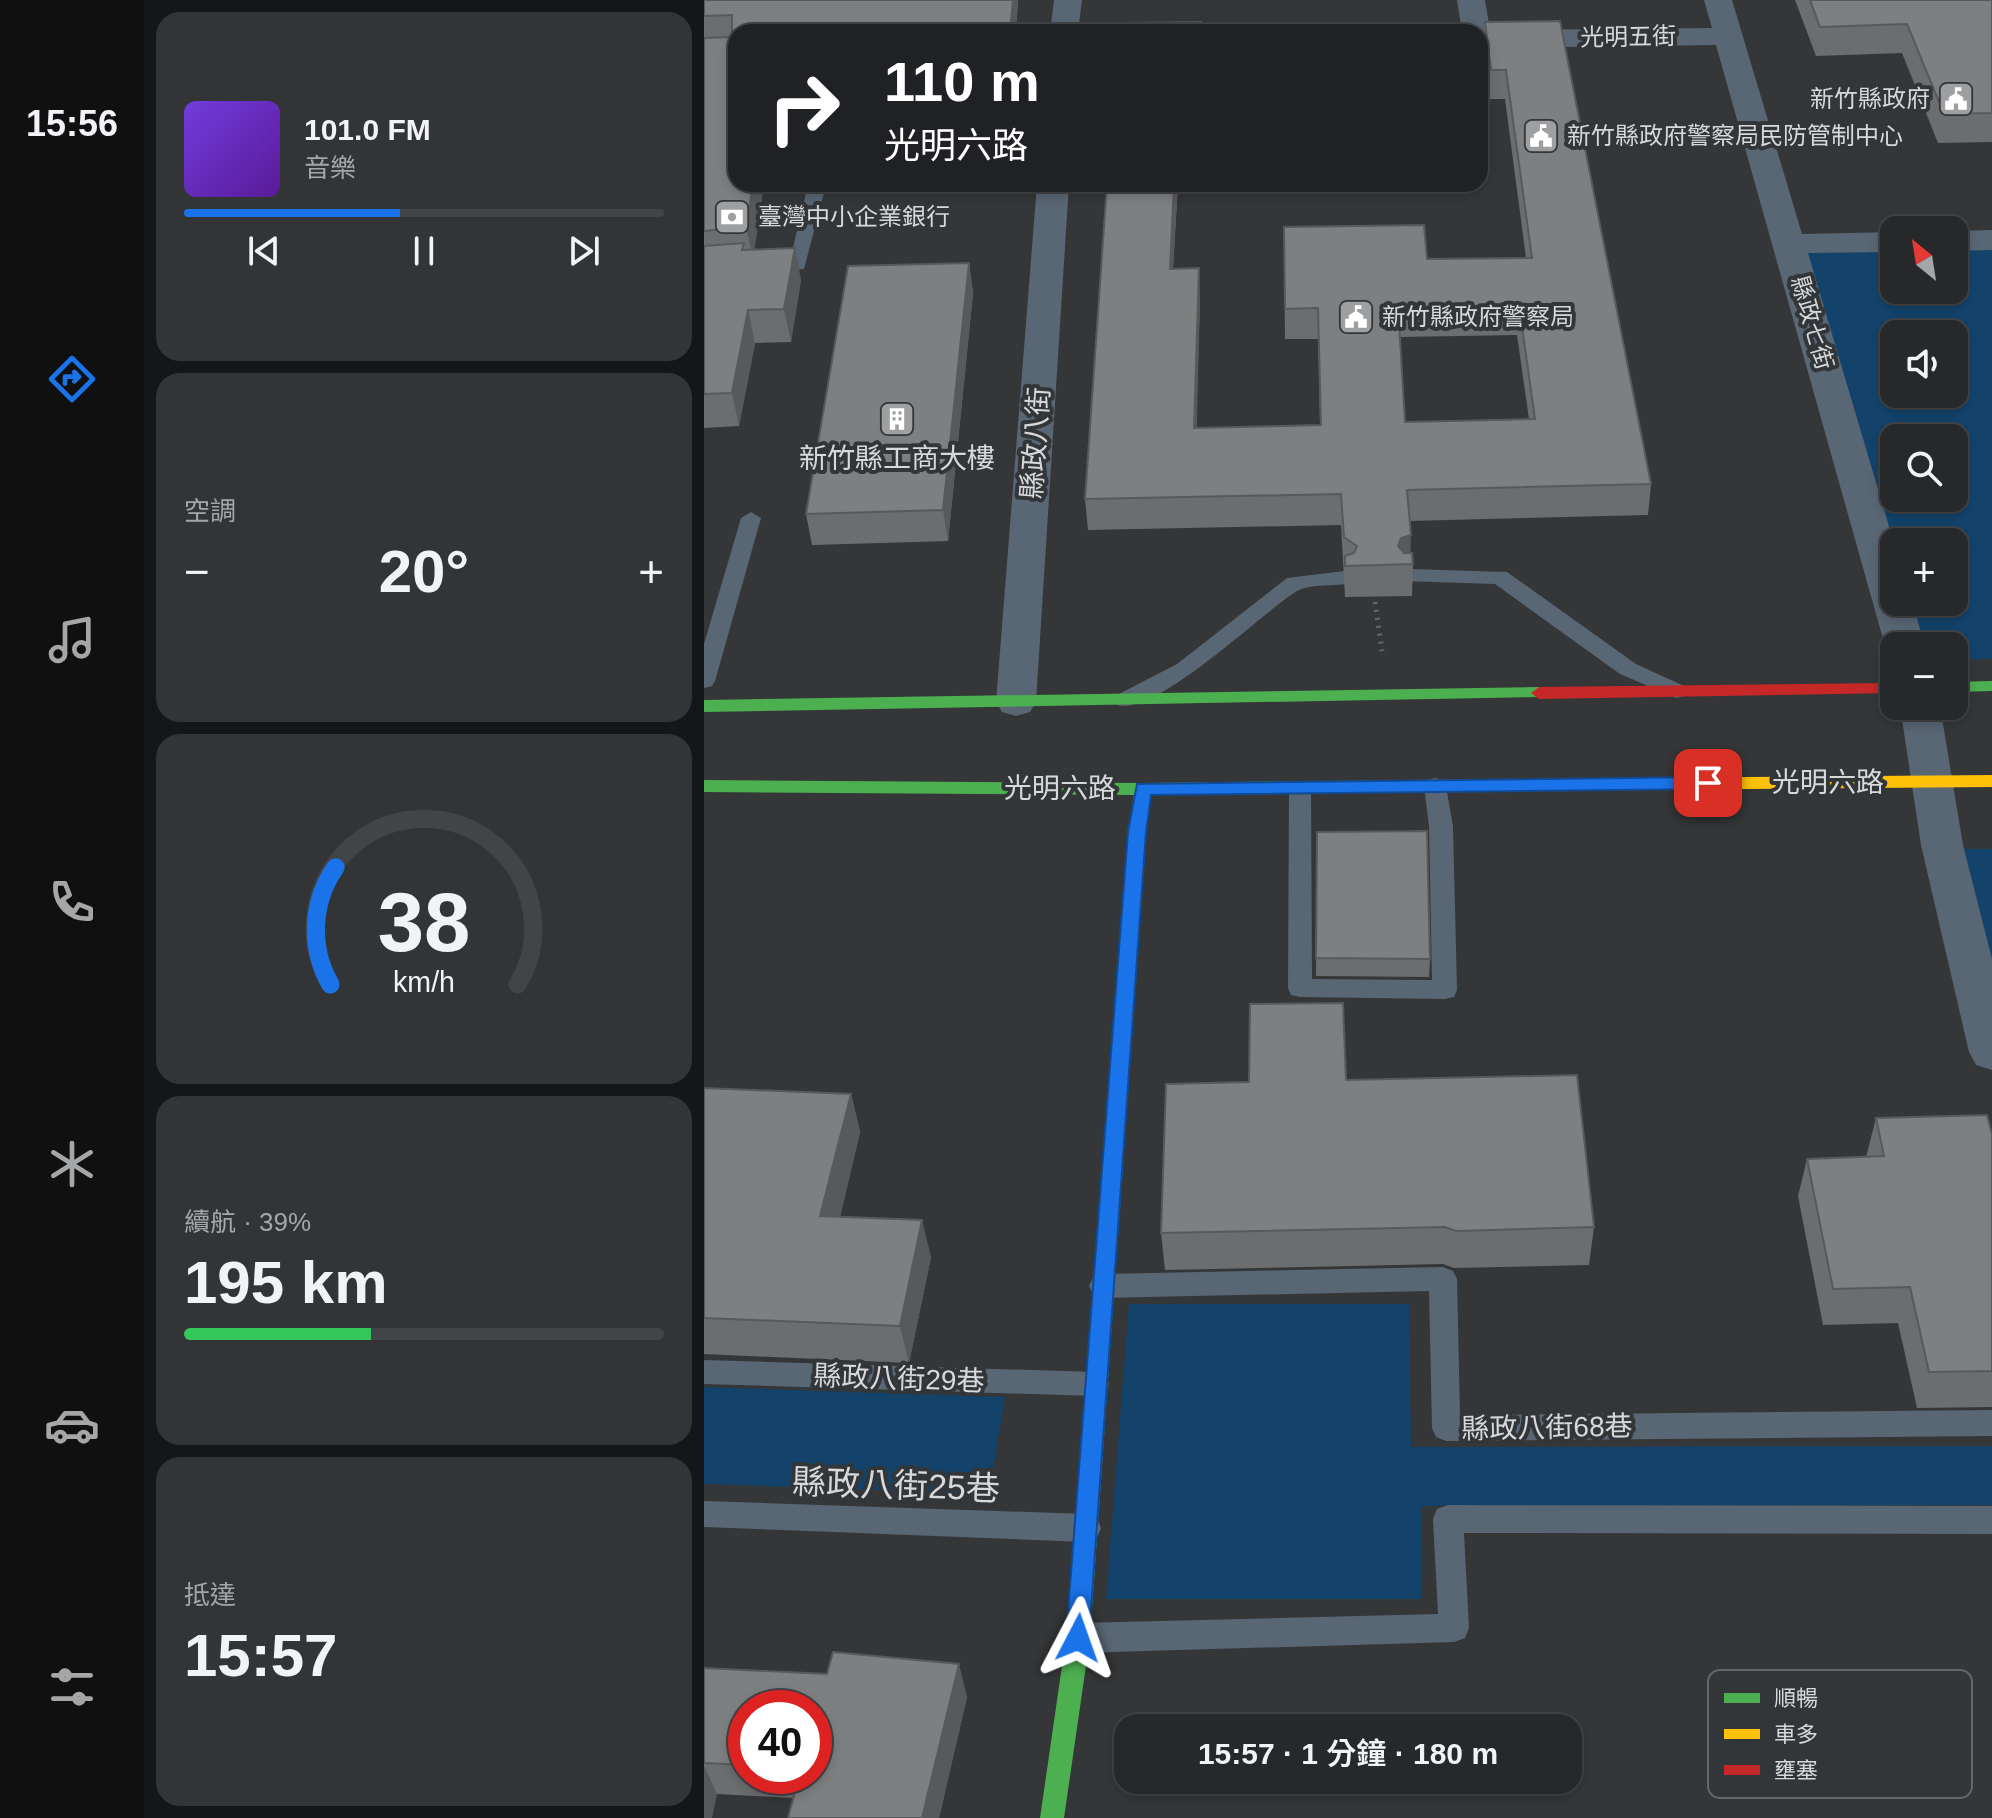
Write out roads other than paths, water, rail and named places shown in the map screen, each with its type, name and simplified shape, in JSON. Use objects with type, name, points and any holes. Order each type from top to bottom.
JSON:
[{"type":"main road","points":[[1968,687],[1992,686]]},
{"type":"main road","points":[[704,706],[1880,688]]},
{"type":"main road","name":"光明六路","points":[[704,786],[1143,789],[1992,781]]},
{"type":"main road","points":[[1052,1818],[1078,1638],[1137,832],[1143,789]]},
{"type":"street","points":[[1065,24],[1068,0]]},
{"type":"street","points":[[1471,0],[1475,24]]},
{"type":"street","name":"縣政七街","points":[[1718,0],[1901,632]]},
{"type":"street","name":"光明五街","points":[[1488,39],[1728,36]]},
{"type":"street","name":"縣政八街","points":[[1016,702],[1052,192]]},
{"type":"street","points":[[1968,241],[1992,240]]},
{"type":"street","points":[[1789,244],[1880,242]]},
{"type":"street","points":[[1922,720],[1942,845],[1992,1052]]},
{"type":"lane","points":[[704,271],[798,265],[815,192]]},
{"type":"lane","points":[[704,681],[751,518]]},
{"type":"lane","points":[[1410,576],[1500,577],[1628,669],[1676,691]]},
{"type":"lane","points":[[1125,700],[1185,669],[1294,583],[1344,578]]},
{"type":"lane","points":[[1300,788],[1300,988],[1445,990],[1441,826],[1435,786]]},
{"type":"lane","name":"縣政八街68巷","points":[[1103,1286],[1443,1279],[1446,1428],[1992,1423]]},
{"type":"lane","name":"縣政八街29巷","points":[[704,1372],[1095,1384]]},
{"type":"lane","name":"縣政八街25巷","points":[[704,1514],[1086,1528]]},
{"type":"lane","points":[[1078,1638],[1454,1628],[1448,1519],[1992,1520]]},
{"type":"place","name":"新竹縣政府","points":[[1956,99]]},
{"type":"place","name":"新竹縣政府警察局民防管制中心","points":[[1541,136]]},
{"type":"place","name":"臺灣中小企業銀行","points":[[732,217]]},
{"type":"place","name":"新竹縣政府警察局","points":[[1356,317]]},
{"type":"place","name":"新竹縣工商大樓","points":[[897,419]]}]
